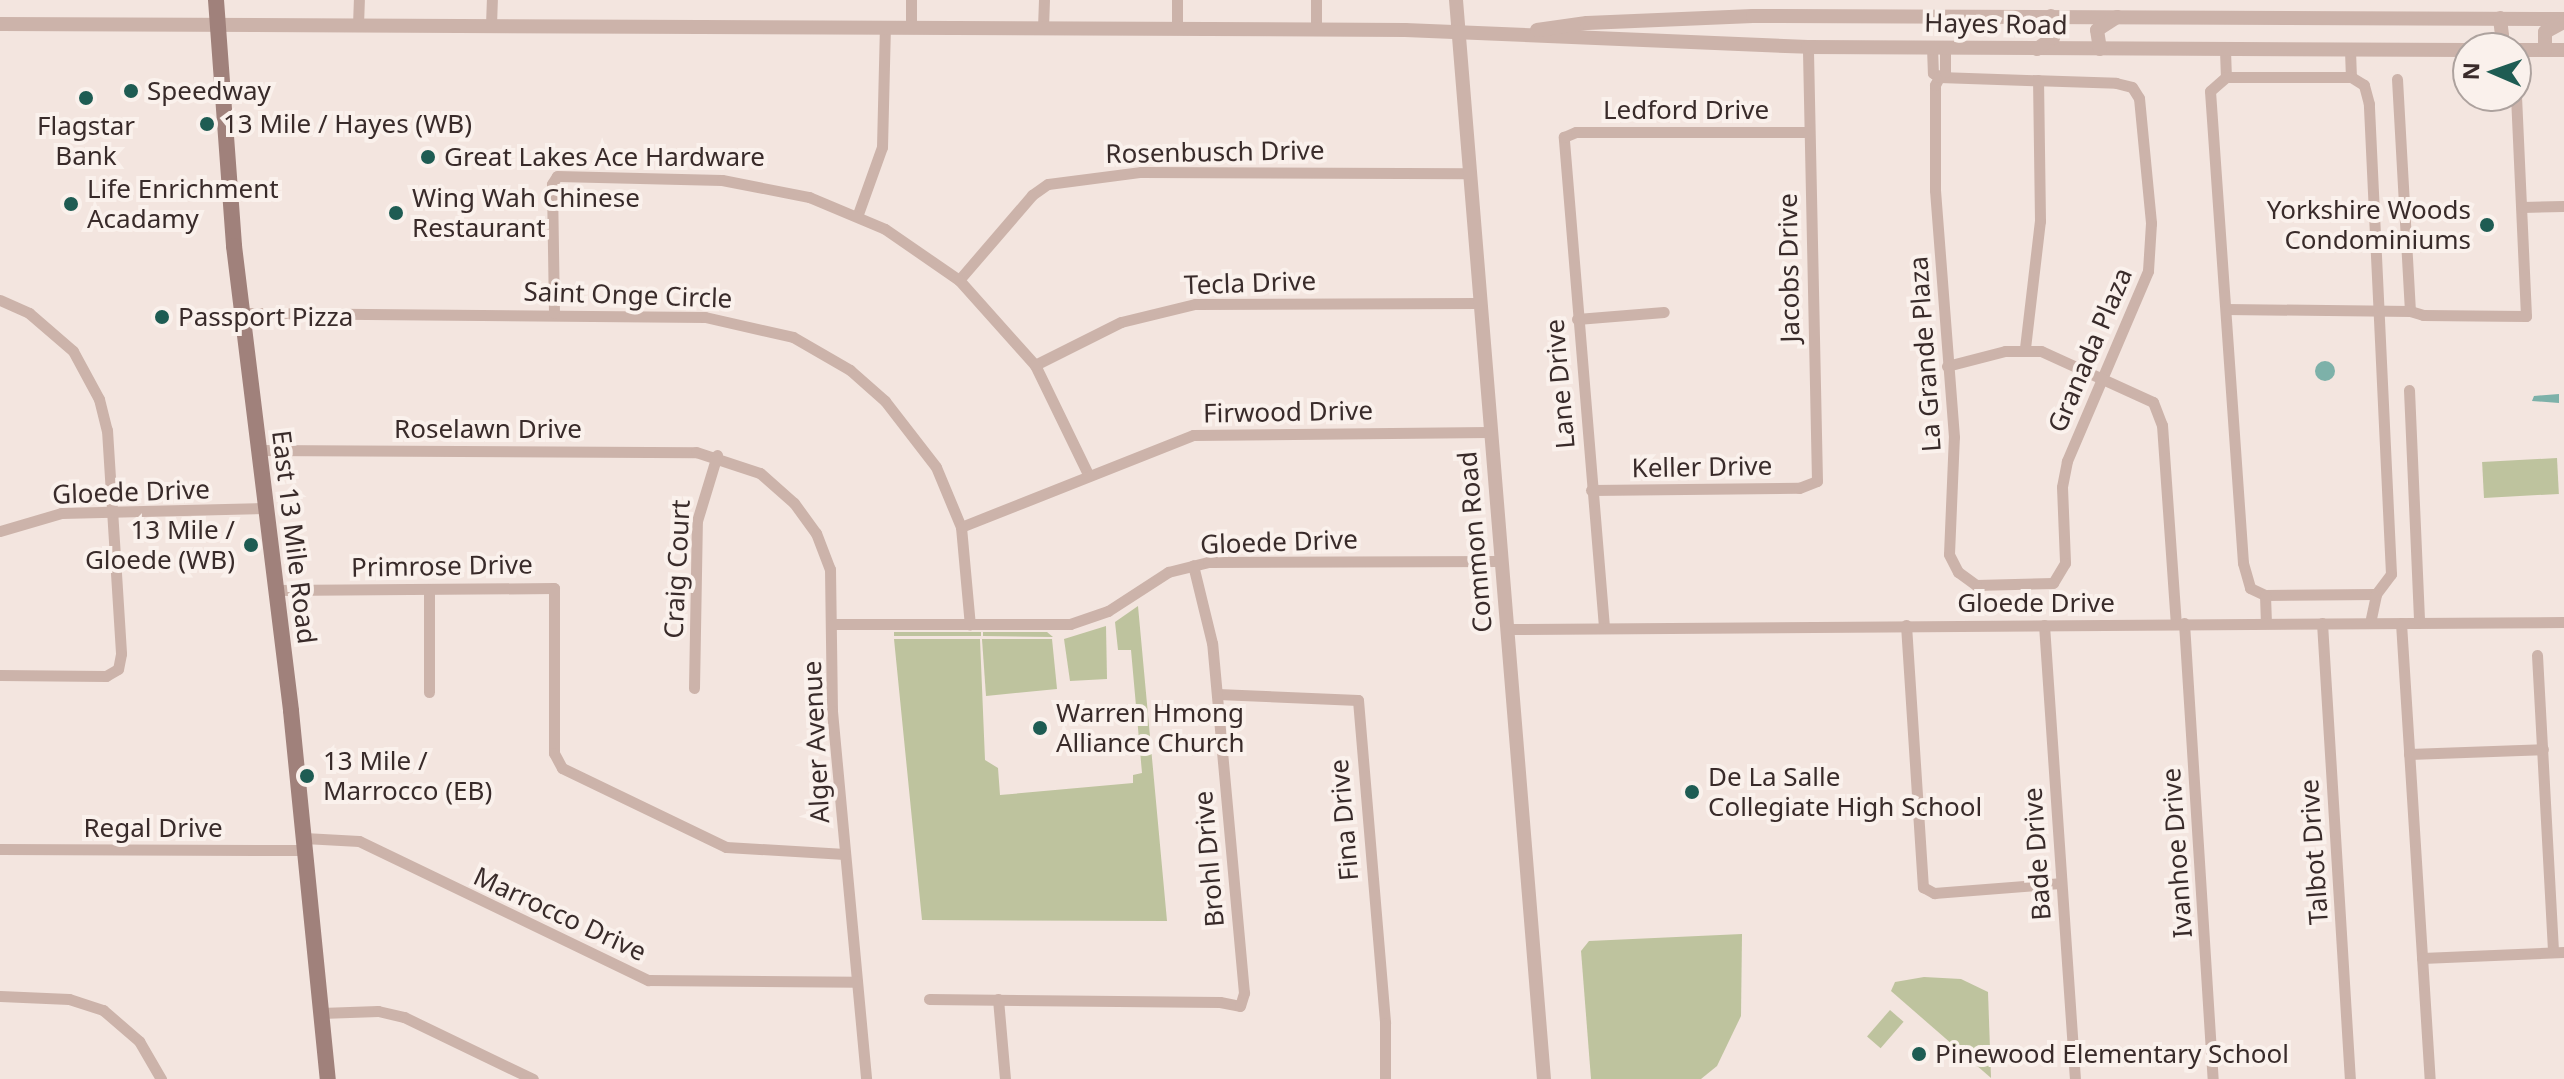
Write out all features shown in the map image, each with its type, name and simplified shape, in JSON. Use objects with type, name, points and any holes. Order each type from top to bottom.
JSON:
[{"type":"main road","name":"East 13 Mile Road","points":[[216,0],[242,313],[305,844],[328,1079]]},
{"type":"street","points":[[358,25],[359,0]]},
{"type":"street","points":[[491,25],[492,0]]},
{"type":"street","points":[[911,0],[911,27]]},
{"type":"street","points":[[1043,28],[1044,0]]},
{"type":"street","points":[[1177,0],[1177,29]]},
{"type":"street","points":[[1316,0],[1316,30]]},
{"type":"street","name":"Common Road","points":[[1456,0],[1455,31],[1544,1079]]},
{"type":"street","points":[[2037,49],[2053,38],[2051,16]]},
{"type":"street","name":"Hayes Road","points":[[1525,32],[1587,23],[1669,19],[2117,16],[2564,20]]},
{"type":"street","points":[[2100,49],[2097,30],[2117,16]]},
{"type":"street","points":[[2500,18],[2502,32]]},
{"type":"street","points":[[1669,19],[1669,44]]},
{"type":"street","points":[[2545,50],[2545,32],[2564,20]]},
{"type":"street","name":"Hayes Road","points":[[0,24],[1455,31],[1525,32],[1669,44],[1808,47],[2452,50]]},
{"type":"street","points":[[858,214],[882,147],[885,27]]},
{"type":"street","name":"Jacobs Drive","points":[[1808,47],[1812,361],[1820,440],[1819,476],[1813,486]]},
{"type":"street","name":"La Grande Plaza","points":[[1939,47],[1933,73],[1939,77],[1935,210],[1955,463],[1949,554],[1966,579],[2008,586]]},
{"type":"street","points":[[2225,50],[2226,77]]},
{"type":"street","points":[[2350,50],[2351,77]]},
{"type":"street","points":[[2532,50],[2564,50]]},
{"type":"street","name":"Granada Plaza","points":[[1939,77],[2125,84],[2139,98],[2151,251],[2064,472],[2063,571],[2053,583],[2008,586]]},
{"type":"street","points":[[2370,623],[2376,594],[2392,567],[2366,89],[2351,77],[2226,77],[2215,84],[2210,103],[2245,574],[2250,588],[2265,595],[2376,594]]},
{"type":"street","points":[[2397,79],[2410,311]]},
{"type":"street","points":[[2025,348],[2040,221],[2038,80]]},
{"type":"street","points":[[2226,309],[2410,311],[2463,318],[2526,316],[2517,112]]},
{"type":"street","name":"Ledford Drive","points":[[1564,137],[1584,131],[1809,132]]},
{"type":"street","name":"Lane Drive","points":[[1564,137],[1604,627]]},
{"type":"street","name":"Rosenbusch Drive","points":[[959,280],[1032,195],[1048,184],[1141,172],[1468,173]]},
{"type":"street","points":[[554,313],[552,184],[557,176],[748,182],[858,214],[959,280],[1035,365],[1089,476]]},
{"type":"street","points":[[2522,207],[2564,206]]},
{"type":"street","points":[[0,300],[41,322],[85,368],[104,414],[121,654],[114,673],[0,675]]},
{"type":"street","name":"Tecla Drive","points":[[1035,365],[1121,322],[1195,304],[1478,303]]},
{"type":"street","points":[[1577,319],[1664,312]]},
{"type":"street","name":"Saint Onge Circle","points":[[242,313],[554,313],[736,320],[813,346],[850,370],[910,427],[936,467],[961,527],[970,625]]},
{"type":"street","points":[[1947,366],[2025,348],[2103,377]]},
{"type":"street","name":"Ivanhoe Drive","points":[[2103,377],[2147,397],[2157,408],[2180,623],[2213,1079]]},
{"type":"street","points":[[2409,390],[2419,623]]},
{"type":"street","name":"Firwood Drive","points":[[961,527],[1167,443],[1213,432],[1489,432]]},
{"type":"street","name":"Roselawn Drive","points":[[259,450],[717,455]]},
{"type":"street","name":"Alger Avenue","points":[[717,455],[760,473],[806,518],[830,569],[832,711],[866,1079]]},
{"type":"street","name":"Craig Court","points":[[694,688],[697,521],[717,455]]},
{"type":"street","name":"Keller Drive","points":[[1591,490],[1813,486]]},
{"type":"street","name":"Gloede Drive","points":[[0,531],[46,515],[266,508]]},
{"type":"street","name":"Gloede Drive","points":[[833,624],[1038,627],[1088,619],[1146,583],[1193,565],[1501,561]]},
{"type":"street","name":"Brohl Drive","points":[[998,999],[1240,1006],[1244,993],[1217,694],[1208,620],[1193,565]]},
{"type":"street","name":"Primrose Drive","points":[[276,590],[554,588],[558,604],[554,753],[562,768],[726,847],[845,854]]},
{"type":"street","points":[[429,589],[429,692]]},
{"type":"street","points":[[2265,595],[2266,623]]},
{"type":"street","name":"Gloede Drive","points":[[1507,629],[2564,622]]},
{"type":"street","name":"Talbot Drive","points":[[2322,623],[2350,1079]]},
{"type":"street","points":[[2401,623],[2430,1079]]},
{"type":"street","points":[[1906,625],[1923,887],[1948,892],[2060,883]]},
{"type":"street","name":"Bade Drive","points":[[2044,625],[2075,1079]]},
{"type":"street","points":[[2422,958],[2559,952],[2537,655]]},
{"type":"street","name":"Fina Drive","points":[[1217,694],[1358,700],[1385,1023],[1385,1079]]},
{"type":"street","points":[[2409,754],[2543,749]]},
{"type":"street","name":"Marrocco Drive","points":[[305,844],[359,841],[648,980],[857,982]]},
{"type":"street","name":"Regal Drive","points":[[0,849],[305,844]]},
{"type":"street","points":[[0,996],[60,998],[103,1010],[139,1041],[161,1079]]},
{"type":"street","points":[[929,999],[998,999],[1005,1079]]},
{"type":"street","points":[[321,1013],[378,1011],[404,1017],[533,1079]]},
{"type":"green space","points":[[2557,458],[2559,494],[2484,498],[2482,462]]},
{"type":"green space","points":[[1138,606],[1167,921],[922,920],[894,639],[980,639],[985,760],[998,768],[1000,795],[1133,783],[1133,775],[1142,773],[1131,650],[1118,650],[1115,622]]},
{"type":"green space","points":[[1106,626],[1107,679],[1070,681],[1064,639]]},
{"type":"green space","points":[[894,632],[981,632],[981,636],[894,636]]},
{"type":"green space","points":[[983,632],[1047,632],[1053,637],[983,636]]},
{"type":"green space","points":[[982,639],[1052,639],[1057,689],[986,696]]},
{"type":"green space","points":[[1742,934],[1741,1016],[1717,1066],[1701,1079],[1591,1079],[1581,951],[1589,941]]},
{"type":"green space","points":[[1924,977],[1961,979],[1988,992],[1991,1078],[1891,991],[1895,982]]},
{"type":"green space","points":[[1890,1010],[1904,1022],[1881,1048],[1867,1036]]},
{"type":"water","points":[[2325,361],[2332,364],[2335,371],[2332,378],[2325,381],[2318,378],[2315,371],[2318,364]]},
{"type":"water","points":[[2559,394],[2559,403],[2532,401],[2534,396]]},
{"type":"place","name":"Speedway","points":[[131,91]]},
{"type":"place","name":"Flagstar Bank","points":[[86,98]]},
{"type":"place","name":"13 Mile / Hayes (WB)","points":[[207,124]]},
{"type":"place","name":"Great Lakes Ace Hardware","points":[[428,157]]},
{"type":"place","name":"Life Enrichment Acadamy","points":[[71,204]]},
{"type":"place","name":"Wing Wah Chinese Restaurant","points":[[396,213]]},
{"type":"place","name":"Yorkshire Woods Condominiums","points":[[2487,225]]},
{"type":"place","name":"Passport Pizza","points":[[162,317]]},
{"type":"place","name":"13 Mile / Gloede (WB)","points":[[251,545]]},
{"type":"place","name":"Warren Hmong Alliance Church","points":[[1040,728]]},
{"type":"place","name":"13 Mile / Marrocco (EB)","points":[[307,776]]},
{"type":"place","name":"De La Salle Collegiate High School","points":[[1692,792]]},
{"type":"place","name":"Pinewood Elementary School","points":[[1919,1054]]}]
